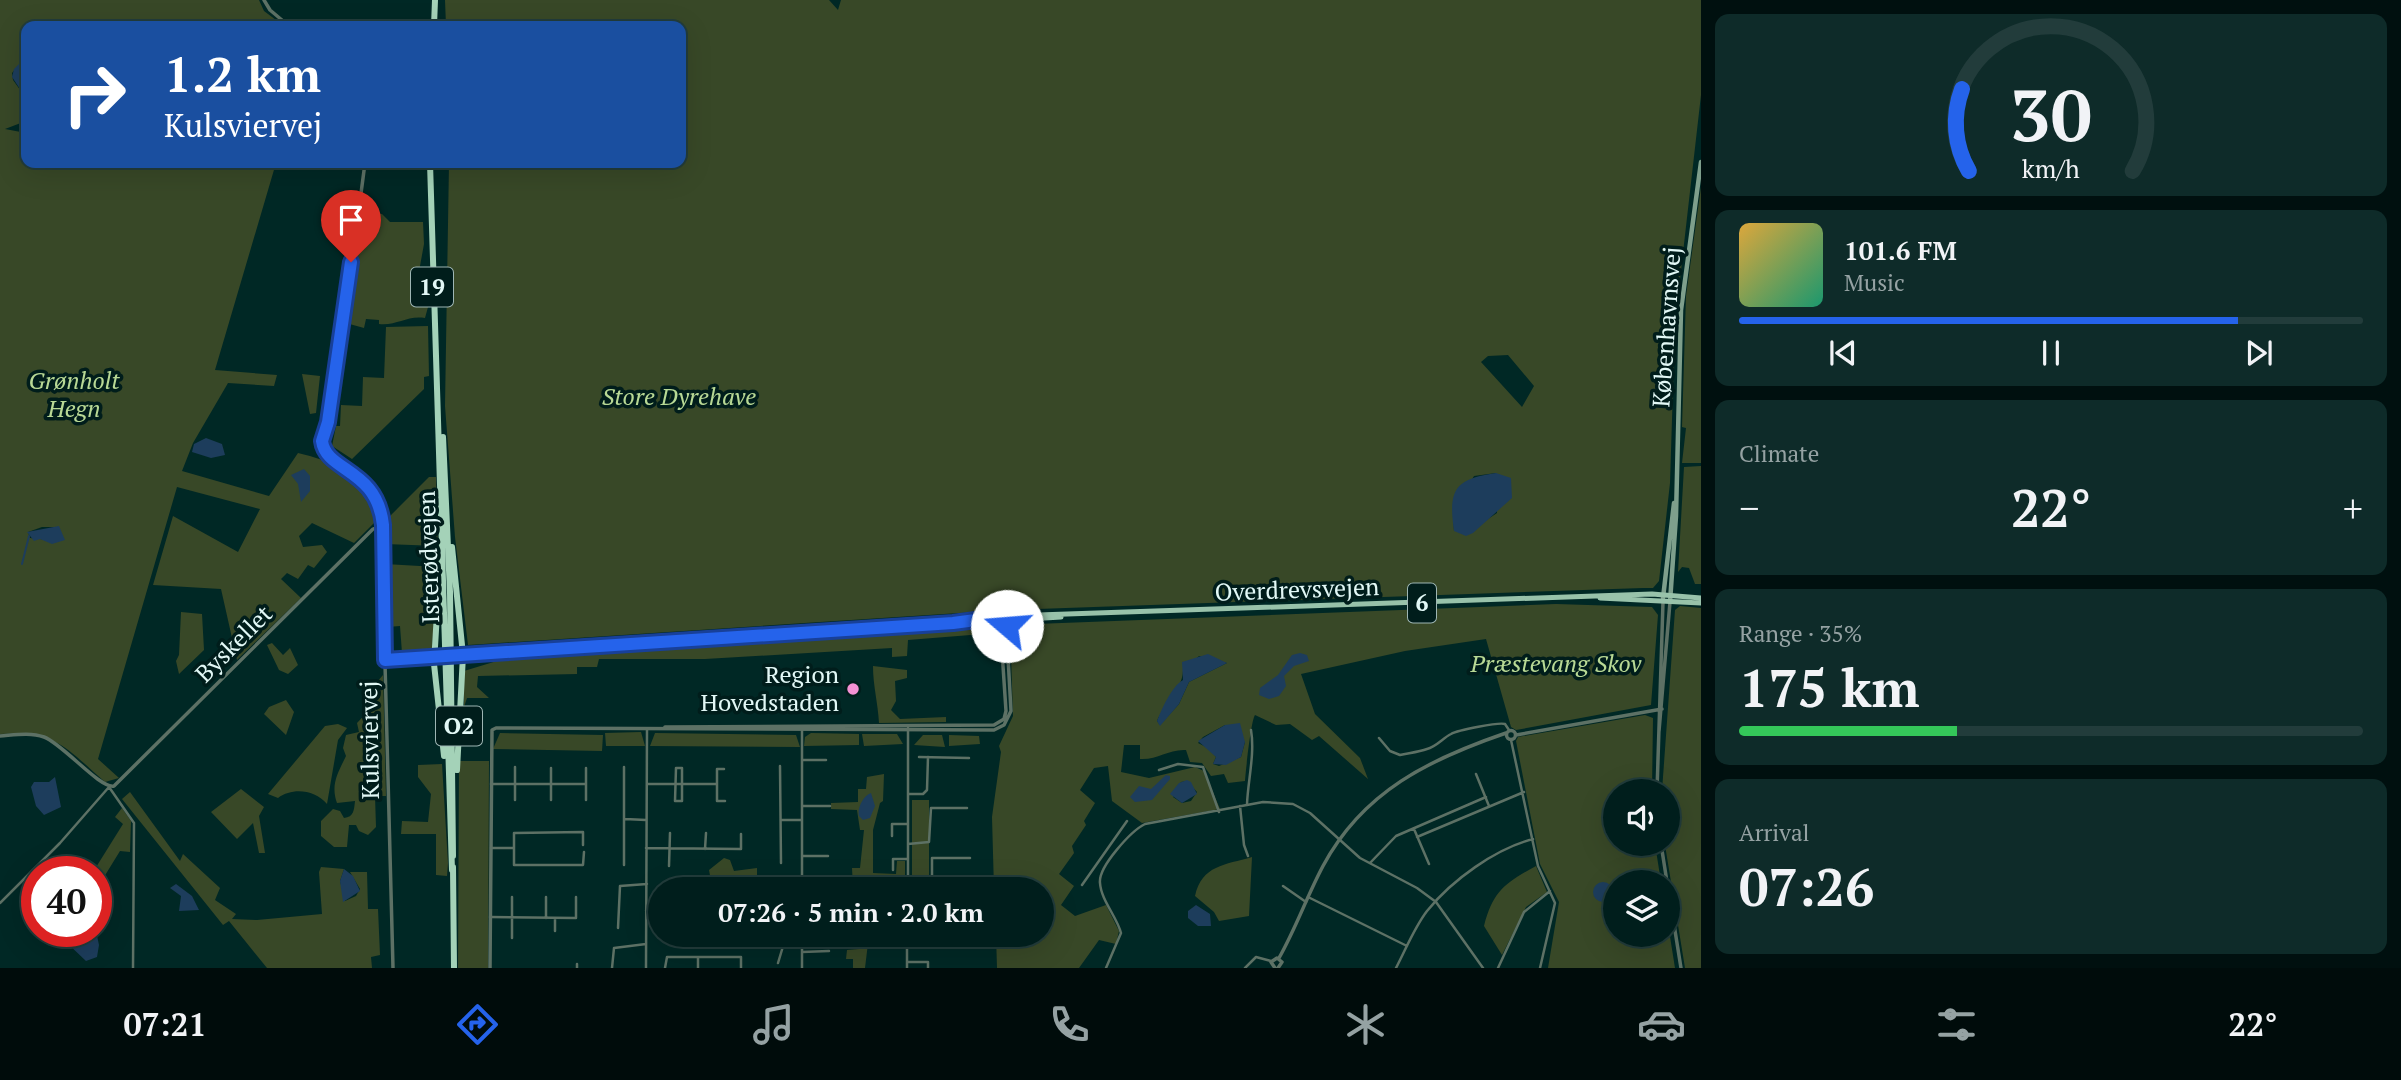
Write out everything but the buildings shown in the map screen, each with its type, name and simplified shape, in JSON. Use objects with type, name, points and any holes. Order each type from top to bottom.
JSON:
[{"type":"highway","points":[[434,21],[435,0]]},
{"type":"highway","name":"Isterødvejen","points":[[430,168],[431,273],[447,524],[454,968]]},
{"type":"highway","name":"Isterødvejen","points":[[439,411],[451,794]]},
{"type":"highway","points":[[447,524],[461,655]]},
{"type":"highway","points":[[443,544],[436,657],[451,794]]},
{"type":"highway","name":"O2","points":[[451,794],[461,655]]},
{"type":"main road","name":"Københavnsvej","points":[[1667,598],[1675,495],[1681,310],[1701,162]]},
{"type":"main road","name":"Overdrevsvejen","points":[[1597,598],[1618,601],[1667,598]]},
{"type":"main road","name":"Overdrevsvejen","points":[[436,657],[1081,615],[1597,598],[1701,601]]},
{"type":"street","points":[[264,0],[270,10],[283,21]]},
{"type":"street","name":"Kulsviervej","points":[[364,168],[341,341],[322,441],[330,457],[370,488],[379,504],[383,525],[393,968]]},
{"type":"street","name":"Byskellet","points":[[109,787],[128,775],[373,528],[383,525]]},
{"type":"street","name":"Københavnsvej","points":[[1657,779],[1667,598]]},
{"type":"street","points":[[491,968],[491,736],[496,728],[994,725],[1004,719],[1006,710],[1003,619]]},
{"type":"street","points":[[652,728],[908,732],[984,731],[1004,725],[1011,711],[1003,619]]},
{"type":"street","name":"Overdrevsvejen","points":[[385,660],[436,657]]},
{"type":"street","points":[[1276,967],[1307,899],[1339,840],[1366,809],[1401,779],[1441,757],[1490,739],[1660,709]]},
{"type":"street","points":[[1379,738],[1390,751],[1400,755],[1414,749],[1426,750],[1454,732],[1482,729],[1497,722],[1505,724],[1511,735],[1540,873],[1550,891],[1555,909],[1540,968]]},
{"type":"street","points":[[802,725],[802,877]]},
{"type":"street","points":[[908,726],[908,877]]},
{"type":"street","points":[[646,968],[647,728]]},
{"type":"street","points":[[1247,804],[1253,745],[1251,730]]},
{"type":"street","points":[[0,736],[28,734],[45,738],[109,787],[134,823],[133,968]]},
{"type":"street","points":[[919,757],[970,758]]},
{"type":"street","points":[[908,794],[923,794],[927,790],[928,757]]},
{"type":"street","points":[[802,760],[826,760]]},
{"type":"street","points":[[1159,770],[1178,764],[1203,767],[1219,812]]},
{"type":"street","points":[[780,766],[781,863]]},
{"type":"street","points":[[515,767],[515,800]]},
{"type":"street","points":[[624,767],[624,864]]},
{"type":"street","points":[[551,768],[551,800]]},
{"type":"street","points":[[586,768],[586,800]]},
{"type":"street","points":[[676,768],[682,768],[682,784],[682,801],[676,801],[676,768]]},
{"type":"street","points":[[724,769],[717,769],[717,801],[725,801]]},
{"type":"street","points":[[1476,774],[1489,806]]},
{"type":"street","points":[[491,784],[585,784]]},
{"type":"street","points":[[647,784],[717,784]]},
{"type":"street","points":[[0,903],[60,844],[109,787]]},
{"type":"street","points":[[1418,837],[1524,792]]},
{"type":"street","points":[[1370,863],[1387,842],[1486,797]]},
{"type":"street","points":[[1106,968],[1121,933],[1100,887],[1101,877],[1131,832],[1145,824],[1274,801],[1293,804],[1310,813],[1339,840],[1370,863],[1418,888],[1436,902],[1483,968]]},
{"type":"street","points":[[802,806],[830,806]]},
{"type":"street","points":[[1240,806],[1244,845],[1248,856]]},
{"type":"street","points":[[908,844],[929,842],[931,808],[967,808]]},
{"type":"street","points":[[624,819],[646,820]]},
{"type":"street","points":[[781,820],[802,820]]},
{"type":"street","points":[[1082,885],[1127,821]]},
{"type":"street","points":[[892,836],[892,824],[908,824]]},
{"type":"street","points":[[1413,828],[1429,864]]},
{"type":"street","points":[[583,845],[583,832],[514,832],[514,865],[583,865],[583,852]]},
{"type":"street","points":[[669,866],[670,833]]},
{"type":"street","points":[[705,849],[706,834]]},
{"type":"street","points":[[646,848],[741,849],[741,834]]},
{"type":"street","points":[[1116,837],[1123,843]]},
{"type":"street","points":[[1396,968],[1436,902],[1492,855],[1513,844],[1533,839]]},
{"type":"street","points":[[491,848],[514,848]]},
{"type":"street","points":[[802,856],[828,856]]},
{"type":"street","points":[[932,877],[932,858],[970,859]]},
{"type":"street","points":[[893,870],[893,859],[907,859]]},
{"type":"street","points":[[618,928],[620,886],[646,884]]},
{"type":"street","points":[[1283,886],[1407,946]]},
{"type":"street","points":[[1498,968],[1524,912],[1550,891]]},
{"type":"street","points":[[512,897],[512,938]]},
{"type":"street","points":[[546,897],[546,918]]},
{"type":"street","points":[[490,917],[576,918],[576,897]]},
{"type":"street","points":[[555,918],[555,931]]},
{"type":"street","points":[[612,968],[614,948],[646,944]]},
{"type":"street","points":[[778,963],[783,947]]},
{"type":"street","points":[[802,947],[802,968]]},
{"type":"street","points":[[907,947],[907,968]]},
{"type":"street","points":[[1678,947],[1681,968]]},
{"type":"street","points":[[802,952],[829,951]]},
{"type":"street","points":[[664,968],[667,957],[741,957],[741,968]]},
{"type":"street","points":[[698,957],[698,968]]},
{"type":"street","points":[[1245,968],[1256,957],[1271,961],[1276,967],[1289,968]]},
{"type":"street","points":[[1271,961],[1279,958]]},
{"type":"street","points":[[907,962],[928,962],[928,968]]},
{"type":"green space","name":"Grønholt Hegn","points":[[0,0],[259,0],[264,11],[277,21],[21,21],[21,63],[12,73],[13,80],[21,91],[21,123],[5,129],[21,132],[21,168],[275,168],[215,370],[277,375],[274,386],[228,383],[193,443],[182,471],[269,496],[298,453],[338,466],[361,482],[376,504],[378,519],[354,543],[312,523],[299,536],[303,547],[322,545],[327,552],[314,568],[308,565],[298,579],[287,573],[281,579],[301,598],[237,660],[221,589],[153,585],[173,516],[238,552],[260,509],[177,487],[98,759],[119,778],[105,782],[59,744],[48,738],[0,734]],"holes":[[[42,527],[54,527],[59,541],[30,538],[28,532]]]},
{"type":"green space","name":"Store Dyrehave","points":[[445,0],[829,0],[838,10],[841,0],[1701,0],[1701,95],[1675,323],[1670,483],[1659,581],[1653,588],[1006,610],[468,645],[455,537],[445,406],[449,168],[686,168],[686,21],[446,21]],"holes":[[[1508,355],[1534,386],[1522,407],[1481,362],[1488,356]],[[1496,473],[1497,513],[1482,523],[1454,531],[1453,513],[1474,476]]]},
{"type":"green space","points":[[1701,187],[1701,463],[1682,463],[1686,428],[1682,427],[1686,296]]},
{"type":"green space","points":[[361,214],[382,214],[390,222],[423,222],[424,244],[418,277],[423,303],[428,307],[425,318],[385,324],[379,324],[379,320],[366,319],[364,328],[346,323]]},
{"type":"green space","points":[[428,326],[429,376],[424,377],[424,389],[352,459],[332,446],[336,426],[340,426],[341,405],[362,406],[363,377],[384,378],[386,327]]},
{"type":"green space","points":[[302,374],[320,376],[316,413],[310,414]]},
{"type":"green space","points":[[1701,466],[1701,584],[1695,584],[1689,568],[1682,567],[1678,572],[1684,467]]},
{"type":"green space","points":[[429,477],[436,477],[438,546],[385,544],[385,521]]},
{"type":"green space","points":[[385,564],[437,567],[432,651],[402,653],[400,626],[387,627]]},
{"type":"green space","points":[[1556,604],[1652,607],[1658,615],[1651,705],[1516,730],[1511,727],[1486,639],[1405,651],[1301,674],[1315,714],[1360,758],[1368,779],[1319,736],[1312,740],[1290,724],[1276,725],[1255,715],[1245,781],[1228,783],[1224,774],[1211,776],[1202,763],[1190,762],[1186,750],[1140,759],[1140,745],[1124,745],[1121,772],[1149,778],[1195,767],[1204,771],[1220,809],[1142,823],[1112,801],[1108,766],[1094,768],[1080,790],[1095,803],[1084,821],[1086,825],[1072,846],[1074,853],[1059,874],[1074,886],[1061,905],[1075,916],[1106,905],[1119,931],[1116,944],[1099,940],[1079,968],[997,968],[996,947],[1054,947],[1054,877],[994,877],[992,817],[1001,752],[999,746],[1013,716],[1010,625]],"holes":[[[1199,656],[1227,663],[1189,682],[1179,704],[1160,725],[1157,721],[1180,684],[1183,671]],[[1225,725],[1245,742],[1241,757],[1219,766],[1213,764],[1216,757],[1210,749],[1198,743],[1203,737]],[[1187,781],[1197,792],[1191,801],[1182,803],[1173,797],[1181,782]]]},
{"type":"green space","name":"Præstevang Skov","points":[[1680,606],[1701,608],[1701,968],[1685,968],[1680,937],[1680,870],[1669,870],[1667,856],[1680,856],[1680,779],[1663,779],[1675,610]]},
{"type":"green space","points":[[181,612],[202,614],[204,650],[179,674],[176,661],[179,655]]},
{"type":"green space","points":[[995,627],[996,644],[983,634],[908,640],[907,656],[892,657],[892,648],[705,659],[599,659],[597,667],[577,667],[577,674],[478,676],[477,687],[489,698],[467,698],[464,707],[464,671],[510,657]]},
{"type":"green space","points":[[272,643],[283,655],[290,648],[298,665],[288,674],[279,670],[267,645]]},
{"type":"green space","points":[[873,666],[907,670],[907,678],[895,681],[896,701],[891,710],[900,719],[946,717],[946,722],[879,723]]},
{"type":"green space","points":[[383,675],[386,796],[375,796],[376,827],[368,835],[359,831],[356,825],[349,825],[347,847],[334,847],[321,836],[321,821],[333,809],[340,811],[344,818],[353,812],[355,801],[337,803],[335,784],[346,756],[343,748],[346,735],[359,732],[357,723],[374,705],[368,699],[380,698],[377,682]]},
{"type":"green space","points":[[286,700],[294,712],[286,735],[264,714],[269,707]]},
{"type":"green space","name":"Præstevang Skov","points":[[1645,715],[1653,718],[1652,779],[1603,779],[1603,856],[1657,856],[1659,870],[1603,870],[1603,947],[1672,947],[1675,968],[1548,968],[1559,902],[1540,864],[1516,741],[1518,737]]},
{"type":"green space","points":[[338,724],[347,728],[338,740],[327,804],[310,793],[290,792],[278,798],[268,794],[325,726]]},
{"type":"green space","points":[[641,732],[645,746],[606,746],[605,733]]},
{"type":"green space","points":[[500,733],[603,735],[602,751],[493,749]]},
{"type":"green space","points":[[655,733],[796,735],[800,747],[650,746]]},
{"type":"green space","points":[[811,733],[859,734],[859,745],[804,746],[805,737]]},
{"type":"green space","points":[[862,734],[897,734],[903,744],[864,746]]},
{"type":"green space","points":[[923,735],[942,735],[945,747],[914,745]]},
{"type":"green space","points":[[949,735],[979,736],[980,744],[949,746]]},
{"type":"green space","points":[[459,761],[489,761],[488,968],[458,968]]},
{"type":"green space","points":[[442,764],[447,876],[436,875],[436,834],[401,834],[402,821],[428,822],[431,794],[418,777],[418,765]]},
{"type":"green space","points":[[884,774],[883,801],[880,803],[873,830],[873,873],[896,874],[897,861],[905,861],[905,877],[852,877],[852,868],[860,868],[864,830],[860,830],[857,810],[831,809],[831,803],[858,802],[858,789],[866,789],[867,777]]},
{"type":"green space","points":[[241,789],[264,807],[259,816],[265,853],[259,853],[253,823],[237,839],[211,812]]},
{"type":"green space","points":[[130,792],[180,861],[183,854],[220,888],[215,900],[236,914],[232,919],[257,920],[322,914],[319,872],[321,867],[344,869],[340,881],[345,901],[356,896],[360,889],[350,872],[367,872],[368,909],[378,909],[380,955],[371,957],[372,968],[267,968],[229,921],[223,925],[122,799]]},
{"type":"green space","points":[[912,800],[929,800],[929,877],[912,877]]},
{"type":"green space","points":[[122,808],[131,821],[130,852],[120,851],[112,864],[112,856],[103,856],[123,824],[115,817]]},
{"type":"green space","points":[[1252,857],[1249,916],[1219,921],[1214,912],[1195,896],[1198,886],[1209,872],[1216,868]]},
{"type":"green space","points":[[724,858],[730,860],[734,871],[757,868],[757,877],[710,877],[709,870]]},
{"type":"green space","points":[[1536,866],[1547,892],[1526,907],[1502,955],[1484,926],[1488,914],[1496,896],[1508,883]]},
{"type":"green space","points":[[868,947],[865,968],[853,968],[853,959],[846,959],[847,950]]},
{"type":"water","points":[[21,62],[21,90],[12,77],[14,69]]},
{"type":"water","points":[[206,438],[222,444],[225,455],[211,458],[192,452],[194,444]]},
{"type":"water","points":[[304,469],[310,476],[310,491],[301,502],[298,484],[291,475]]},
{"type":"water","points":[[1496,473],[1511,478],[1512,498],[1473,533],[1466,536],[1454,531],[1452,505],[1457,489],[1471,479]]},
{"type":"water","points":[[59,526],[65,540],[52,544],[40,539],[34,541],[27,532]]},
{"type":"water","points":[[1208,654],[1227,663],[1189,682],[1179,704],[1160,726],[1157,721],[1164,705],[1183,680],[1182,662]]},
{"type":"water","points":[[1292,655],[1307,655],[1309,661],[1294,666],[1284,676],[1286,686],[1279,696],[1269,699],[1259,695],[1260,688],[1278,675]]},
{"type":"water","points":[[1240,723],[1245,742],[1241,757],[1226,765],[1213,764],[1216,757],[1198,741],[1225,725]]},
{"type":"water","points":[[1166,775],[1170,776],[1170,779],[1152,800],[1135,802],[1130,797],[1139,786],[1151,789]]},
{"type":"water","points":[[55,777],[61,807],[44,815],[36,806],[31,787],[34,782],[49,782]]},
{"type":"water","points":[[1187,780],[1197,794],[1182,803],[1170,794],[1179,783]]},
{"type":"water","points":[[871,793],[875,806],[870,818],[863,820],[859,816],[860,806],[863,799]]},
{"type":"water","points":[[344,869],[353,876],[360,891],[343,902],[340,881]]},
{"type":"water","points":[[1603,882],[1603,902],[1596,899],[1593,892],[1599,883]]},
{"type":"water","points":[[176,884],[192,896],[199,910],[179,911],[181,896],[170,888]]},
{"type":"water","points":[[1196,905],[1210,914],[1211,926],[1198,926],[1188,918],[1188,911]]},
{"type":"water","points":[[71,947],[99,947],[97,957],[86,961]]},
{"type":"waterway","points":[[22,564],[29,536]]},
{"type":"place","name":"Region Hovedstaden","points":[[853,689]]},
{"type":"route","points":[[351,262],[328,422],[322,441],[325,452],[364,482],[379,504],[383,525],[385,660],[953,623],[1006,616],[1007,626]]}]
